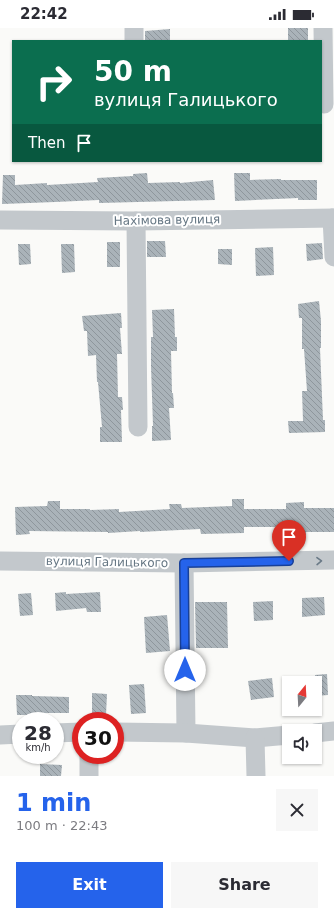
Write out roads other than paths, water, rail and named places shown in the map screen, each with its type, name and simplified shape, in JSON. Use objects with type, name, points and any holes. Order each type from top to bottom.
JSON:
[{"type":"street","points":[[134,28],[134,40]]},
{"type":"street","points":[[323,28],[324,104]]},
{"type":"street","points":[[333,218],[334,257]]},
{"type":"street","name":"Нахімова вулиця","points":[[0,220],[136,221],[333,218]]},
{"type":"street","points":[[136,221],[138,427]]},
{"type":"street","name":"вулиця Галицького","points":[[0,561],[184,563],[334,560]]},
{"type":"street","points":[[184,563],[186,733]]},
{"type":"street","points":[[124,732],[186,733],[255,738],[282,736]]},
{"type":"street","points":[[322,733],[334,732]]},
{"type":"street","points":[[0,735],[12,734]]},
{"type":"street","points":[[255,738],[256,776]]},
{"type":"street","points":[[89,764],[89,776]]}]
